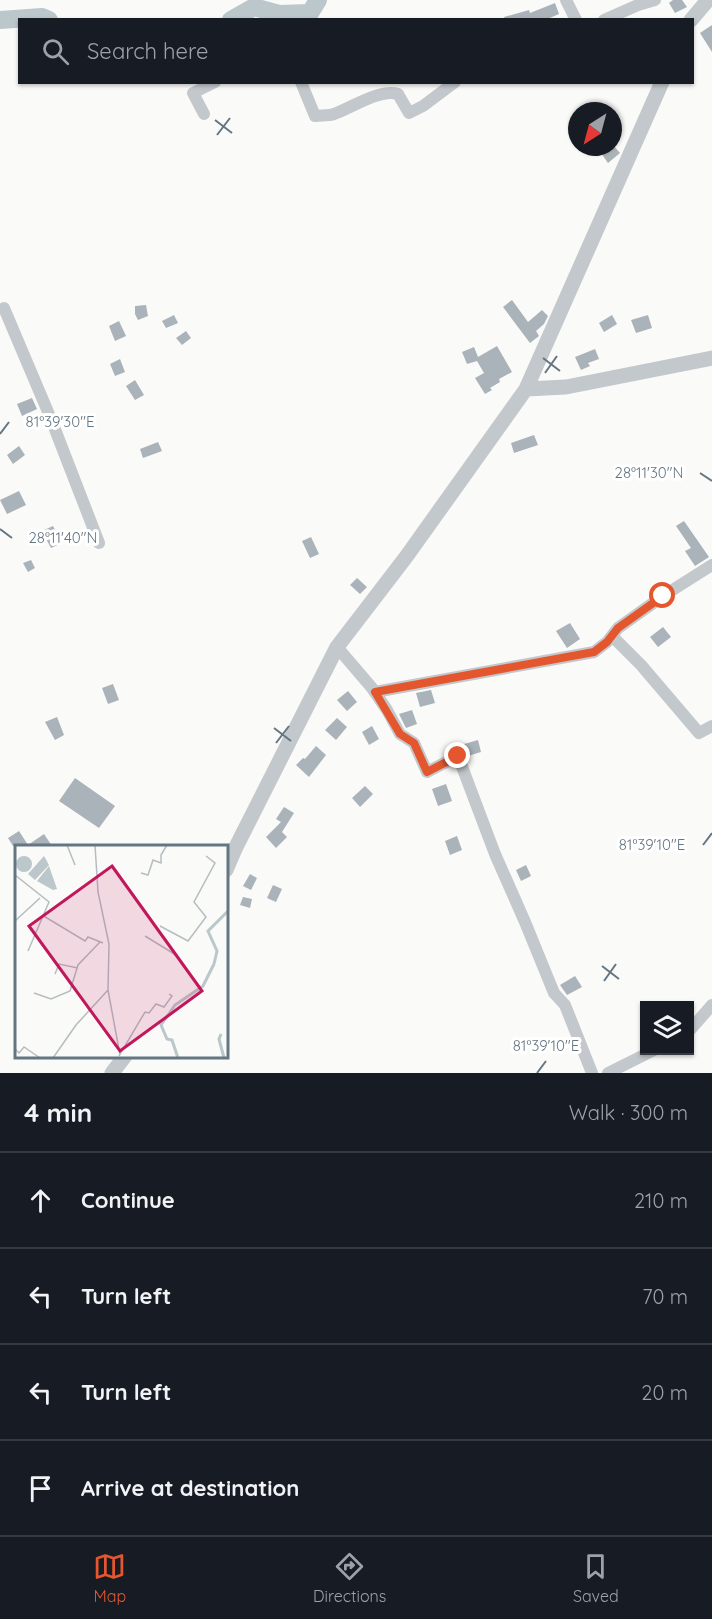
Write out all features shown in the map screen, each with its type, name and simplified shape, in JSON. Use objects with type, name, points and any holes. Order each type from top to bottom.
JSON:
[{"type":"street","points":[[566,0],[575,18]]},
{"type":"street","points":[[609,18],[655,0]]},
{"type":"street","points":[[693,18],[708,0]]},
{"type":"street","points":[[204,114],[192,93],[211,84]]},
{"type":"street","points":[[302,84],[315,116],[332,115],[360,102],[391,92],[398,94],[409,113],[423,106],[452,84]]},
{"type":"street","points":[[228,866],[337,647],[406,557],[526,389],[661,84]]},
{"type":"street","points":[[4,308],[51,419],[99,543]]},
{"type":"street","points":[[526,389],[566,387],[712,358]]},
{"type":"street","points":[[375,692],[594,652],[607,642],[618,628],[712,565]]},
{"type":"street","points":[[612,636],[641,665],[699,733],[712,726]]},
{"type":"street","points":[[337,647],[375,692],[400,734],[414,743],[427,772],[458,756],[495,854],[554,993],[565,1005],[592,1073]]},
{"type":"street","points":[[694,1025],[712,1005]]},
{"type":"street","points":[[608,1073],[644,1055]]},
{"type":"street","points":[[112,1073],[123,1058]]},
{"type":"building","points":[[673,0],[682,0],[687,7],[675,13],[669,3]]},
{"type":"building","points":[[555,3],[559,14],[550,18],[504,17],[529,10],[530,13]]},
{"type":"building","points":[[712,25],[712,52],[700,33]]},
{"type":"building","points":[[603,156],[616,156],[608,163]]},
{"type":"building","points":[[512,300],[528,322],[542,310],[548,316],[544,324],[536,331],[539,336],[530,343],[503,307]]},
{"type":"building","points":[[146,305],[148,316],[138,320],[135,306]]},
{"type":"building","points":[[174,315],[178,323],[166,328],[162,321]]},
{"type":"building","points":[[612,315],[617,324],[604,332],[599,323]]},
{"type":"building","points":[[648,315],[652,328],[636,333],[631,320]]},
{"type":"building","points":[[119,321],[126,336],[115,341],[109,326]]},
{"type":"building","points":[[186,331],[191,338],[182,345],[176,338]]},
{"type":"building","points":[[497,346],[512,372],[499,379],[500,382],[485,394],[475,378],[484,373],[477,361],[467,364],[462,352],[474,347],[478,357]]},
{"type":"building","points":[[595,349],[599,359],[588,363],[590,366],[581,370],[575,357]]},
{"type":"building","points":[[120,359],[125,372],[115,376],[110,364]]},
{"type":"building","points":[[135,380],[144,395],[135,400],[126,386]]},
{"type":"building","points":[[32,398],[37,409],[22,416],[17,404]]},
{"type":"building","points":[[534,435],[538,445],[514,453],[511,443]]},
{"type":"building","points":[[158,442],[162,451],[143,458],[140,449]]},
{"type":"building","points":[[19,446],[25,455],[13,464],[7,455]]},
{"type":"building","points":[[19,491],[26,505],[7,514],[0,500]]},
{"type":"building","points":[[684,521],[709,557],[695,566],[685,551],[691,548],[676,526]]},
{"type":"building","points":[[53,526],[62,543],[51,548],[42,531]]},
{"type":"building","points":[[311,537],[319,554],[310,558],[302,541]]},
{"type":"building","points":[[31,560],[35,568],[28,572],[23,563]]},
{"type":"building","points":[[357,578],[367,587],[360,594],[350,585]]},
{"type":"building","points":[[570,623],[580,639],[567,648],[556,631]]},
{"type":"building","points":[[663,627],[671,637],[658,647],[650,637]]},
{"type":"building","points":[[113,684],[119,700],[108,704],[102,688]]},
{"type":"building","points":[[431,690],[435,703],[420,707],[416,693]]},
{"type":"building","points":[[348,691],[357,702],[347,711],[337,700]]},
{"type":"building","points":[[412,710],[417,724],[406,728],[399,714]]},
{"type":"building","points":[[57,717],[64,735],[55,740],[45,722]]},
{"type":"building","points":[[337,718],[347,727],[336,740],[325,730]]},
{"type":"building","points":[[372,726],[379,739],[369,745],[362,732]]},
{"type":"building","points":[[478,740],[481,752],[468,756],[464,744]]},
{"type":"building","points":[[316,746],[326,755],[309,777],[296,765],[303,758],[305,759]]},
{"type":"building","points":[[75,778],[115,806],[99,828],[59,801]]},
{"type":"building","points":[[446,784],[452,801],[438,806],[432,789]]},
{"type":"building","points":[[365,786],[373,794],[360,807],[352,798]]},
{"type":"building","points":[[284,807],[294,813],[282,832],[287,837],[276,848],[266,837],[281,822],[276,819]]},
{"type":"building","points":[[19,831],[28,845],[13,846],[8,838]]},
{"type":"building","points":[[44,834],[51,845],[28,845]]},
{"type":"building","points":[[457,836],[462,850],[450,855],[445,841]]},
{"type":"building","points":[[526,865],[531,876],[521,881],[516,870]]},
{"type":"building","points":[[250,874],[257,878],[251,890],[243,886]]},
{"type":"building","points":[[273,885],[282,889],[276,902],[267,898]]},
{"type":"building","points":[[243,897],[252,899],[250,908],[240,905]]},
{"type":"building","points":[[575,976],[582,987],[567,995],[560,985]]},
{"type":"waterway","points":[[235,18],[254,7],[279,14],[310,13],[318,0]]},
{"type":"waterway","points":[[28,18],[44,18]]},
{"type":"waterway","points":[[0,20],[18,19]]},
{"type":"route","points":[[458,756],[427,772],[414,743],[400,734],[375,692],[594,652],[607,642],[618,628],[663,596]]}]
